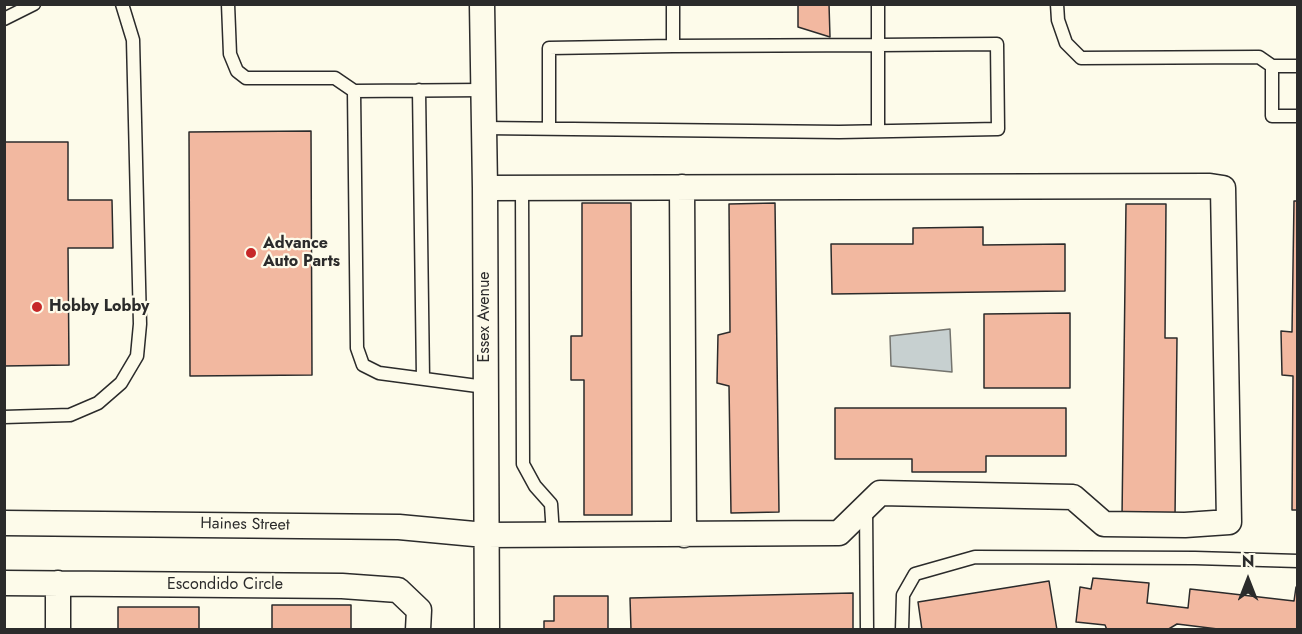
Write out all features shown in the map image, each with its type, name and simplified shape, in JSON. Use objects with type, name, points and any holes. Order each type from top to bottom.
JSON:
[{"type":"street","name":"Essex Avenue","points":[[482,4],[487,630]]},
{"type":"street","points":[[485,188],[1210,186],[1223,188],[1229,522],[1185,525],[1104,524],[1073,497],[880,493],[866,508]]},
{"type":"street","points":[[682,187],[684,535]]},
{"type":"street","name":"Haines Street","points":[[4,523],[399,527],[485,535],[840,533],[866,508]]},
{"type":"street","name":"Escondido Circle","points":[[4,583],[342,586],[398,591],[419,610],[418,630]]},
{"type":"street","points":[[58,583],[58,630]]},
{"type":"lane","points":[[4,20],[34,4]]},
{"type":"lane","points":[[4,417],[70,415],[98,403],[121,383],[137,356],[140,324],[133,40],[122,4]]},
{"type":"lane","points":[[228,4],[230,54],[237,71],[246,78],[335,78],[354,91],[483,90]]},
{"type":"lane","points":[[673,4],[673,46]]},
{"type":"lane","points":[[878,4],[878,131]]},
{"type":"lane","points":[[1058,4],[1058,20],[1066,43],[1081,58],[1259,57],[1272,66],[1298,66]]},
{"type":"lane","points":[[484,128],[878,131],[998,129],[997,44],[549,48],[549,128]]},
{"type":"lane","points":[[1272,66],[1272,116],[1298,116]]},
{"type":"lane","points":[[419,90],[423,378]]},
{"type":"lane","points":[[354,91],[357,348],[363,364],[379,372],[485,387]]},
{"type":"lane","points":[[522,188],[523,464],[536,486],[551,504],[553,535]]},
{"type":"lane","points":[[866,508],[867,630]]},
{"type":"lane","points":[[902,630],[903,595],[915,574],[975,557],[1298,561]]},
{"type":"shaded area","points":[[950,329],[952,372],[891,366],[890,336]]},
{"type":"building","points":[[798,4],[829,4],[830,37],[798,27]]},
{"type":"building","name":"Advance Auto Parts","points":[[311,131],[312,375],[190,376],[189,132]]},
{"type":"building","name":"Hobby Lobby","points":[[4,142],[68,142],[68,200],[112,200],[113,248],[68,248],[69,365],[4,366]]},
{"type":"building","points":[[1294,201],[1298,201],[1298,510],[1292,510],[1293,376],[1282,375],[1281,331],[1292,332]]},
{"type":"building","points":[[582,203],[631,203],[632,515],[584,515],[584,380],[571,380],[571,336],[582,336]]},
{"type":"building","points":[[775,203],[779,512],[731,513],[729,386],[717,383],[718,335],[730,332],[729,204]]},
{"type":"building","points":[[1126,204],[1166,204],[1165,338],[1177,338],[1175,517],[1122,517]]},
{"type":"building","points":[[983,227],[983,245],[1065,244],[1065,291],[832,294],[831,244],[913,244],[913,228]]},
{"type":"building","points":[[1070,313],[1070,388],[984,388],[984,314]]},
{"type":"building","points":[[835,408],[1066,408],[1066,456],[986,456],[986,472],[912,472],[912,459],[835,459]]},
{"type":"building","points":[[1093,578],[1149,583],[1147,603],[1188,608],[1190,589],[1294,601],[1296,587],[1298,587],[1298,630],[1226,630],[1177,624],[1167,630],[1107,630],[1105,625],[1076,622],[1080,587],[1091,589]]},
{"type":"building","points":[[1049,581],[1057,630],[922,630],[918,602]]},
{"type":"building","points":[[853,593],[853,630],[631,630],[630,598]]},
{"type":"building","points":[[554,596],[608,596],[608,630],[544,630],[544,621],[554,621]]},
{"type":"building","points":[[272,605],[351,605],[351,630],[272,630]]},
{"type":"building","points":[[118,607],[199,607],[199,630],[118,630]]},
{"type":"place","name":"Advance Auto Parts","points":[[251,253]]},
{"type":"place","name":"Hobby Lobby","points":[[37,307]]}]
